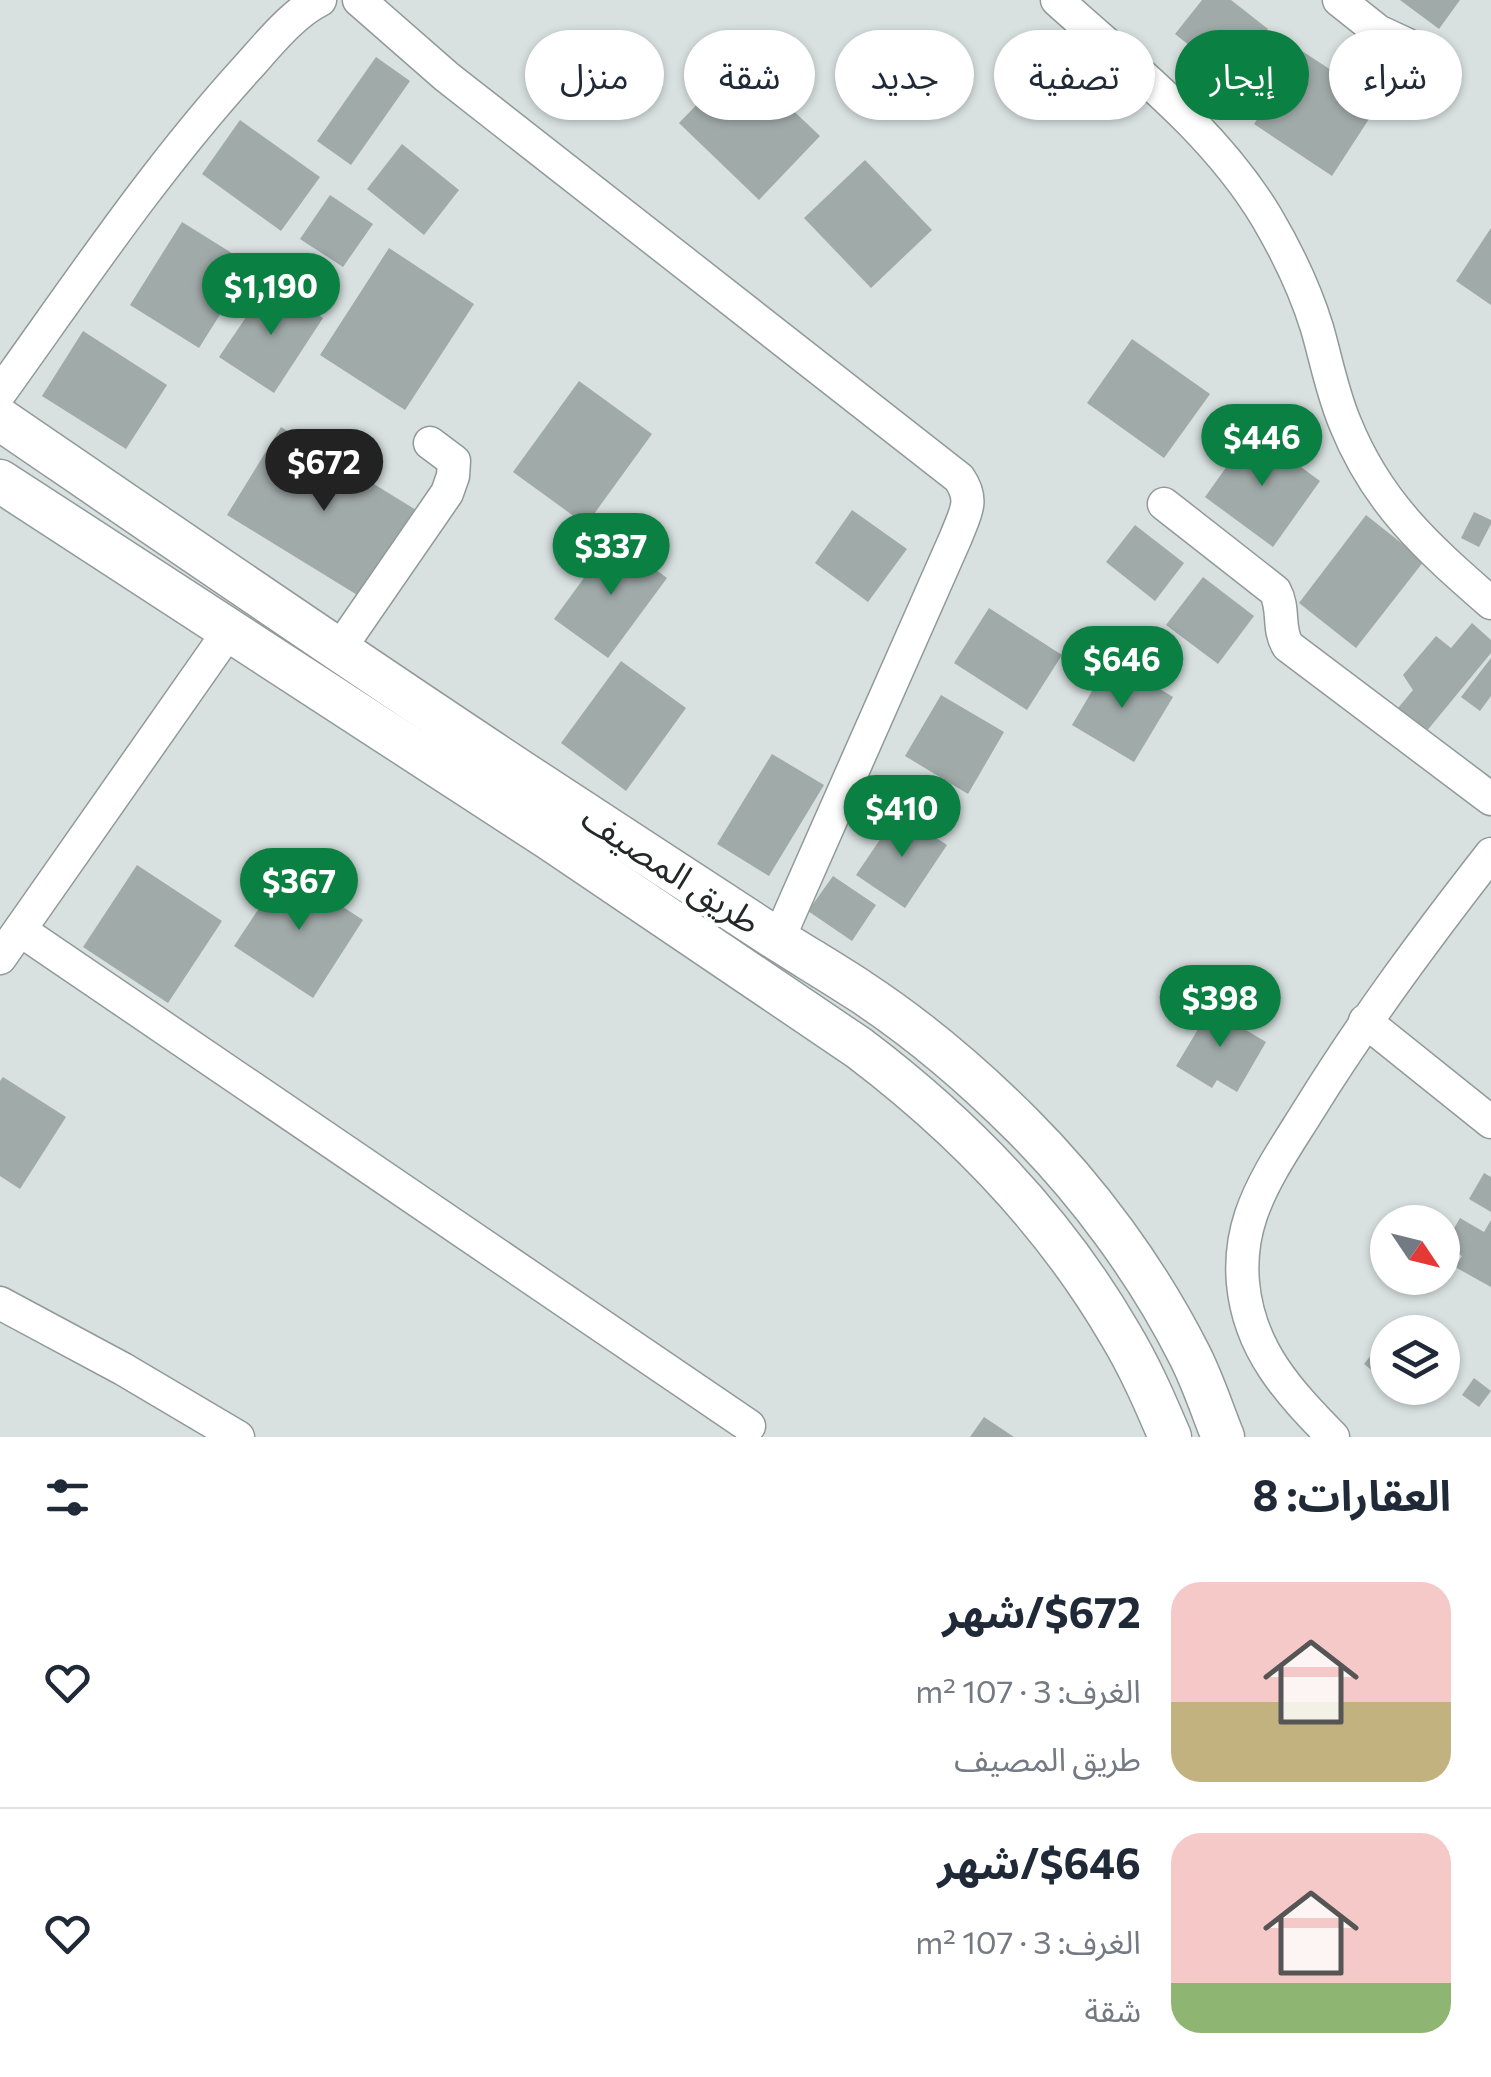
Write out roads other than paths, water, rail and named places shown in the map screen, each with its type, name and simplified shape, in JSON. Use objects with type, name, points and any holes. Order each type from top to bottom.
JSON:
[{"type":"main road","name":"طريق المصيف","points":[[0,419],[338,650],[862,992],[930,1043],[979,1084],[1055,1160],[1095,1209],[1159,1301],[1192,1359],[1224,1437]]},
{"type":"main road","name":"طريق المصيف","points":[[0,481],[550,838],[908,1086],[1023,1198],[1082,1273],[1121,1335],[1170,1437]]},
{"type":"street","points":[[0,394],[166,161],[276,36],[320,0]]},
{"type":"street","points":[[359,0],[447,76],[959,478],[967,490],[968,504],[956,536],[778,940]]},
{"type":"street","points":[[1057,0],[1187,119],[1242,182],[1266,216],[1302,286],[1344,420],[1372,477],[1410,529],[1491,603]]},
{"type":"street","points":[[1339,0],[1377,30]]},
{"type":"street","points":[[338,650],[447,493],[454,461],[430,443]]},
{"type":"street","points":[[1164,504],[1275,590],[1280,599],[1282,634],[1294,651],[1491,799]]},
{"type":"street","points":[[0,958],[230,631]]},
{"type":"street","points":[[1333,1437],[1290,1393],[1274,1370],[1246,1307],[1244,1242],[1251,1215],[1262,1188],[1365,1021],[1491,854]]},
{"type":"street","points":[[20,930],[749,1426]]},
{"type":"street","points":[[1365,1021],[1491,1122]]},
{"type":"street","points":[[0,1304],[123,1369],[238,1437]]}]
